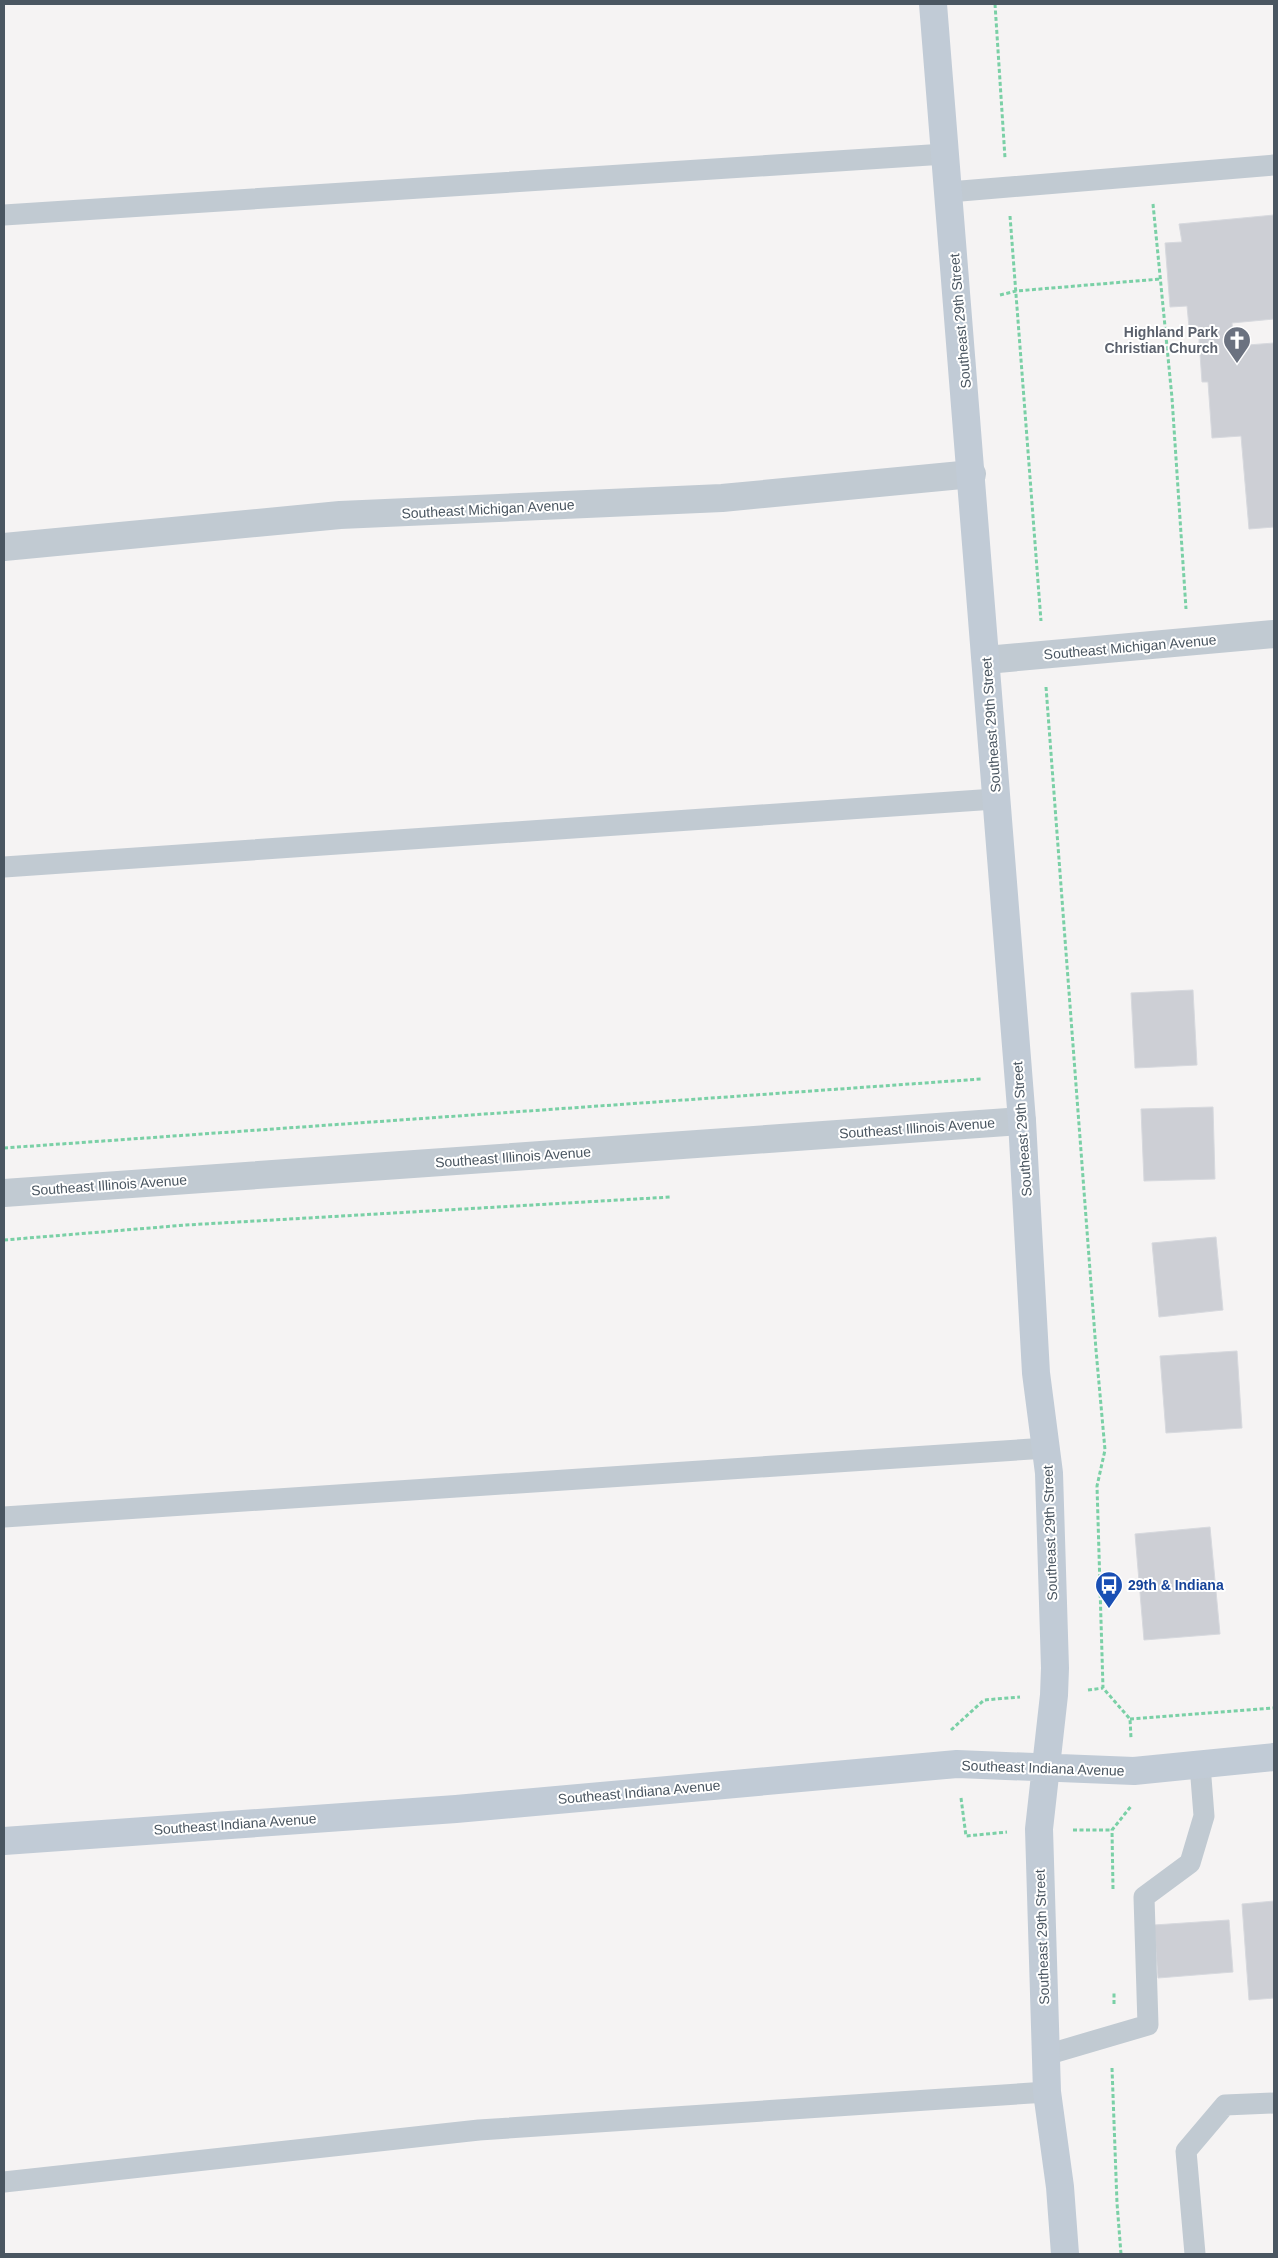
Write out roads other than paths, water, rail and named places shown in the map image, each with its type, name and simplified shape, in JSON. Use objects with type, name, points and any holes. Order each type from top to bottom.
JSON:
[{"type":"main road","name":"Southeast 29th Street","points":[[933,4],[972,474],[995,799],[1022,1121],[1036,1373],[1046,1448],[1055,1668],[1054,1695],[1039,1829],[1047,2092],[1060,2187],[1065,2254]]},
{"type":"main road","name":"Southeast Indiana Avenue","points":[[4,1841],[456,1809],[957,1764],[1134,1771],[1274,1757]]},
{"type":"street","name":"Southeast Michigan Avenue","points":[[4,547],[340,515],[722,498],[972,474]]},
{"type":"street","name":"Southeast Michigan Avenue","points":[[986,660],[1274,634]]},
{"type":"street","name":"Southeast Illinois Avenue","points":[[4,1193],[1022,1121]]},
{"type":"lane","points":[[4,216],[945,154]]},
{"type":"lane","points":[[949,192],[1274,165]]},
{"type":"lane","points":[[4,867],[995,799]]},
{"type":"lane","points":[[4,1518],[1046,1448]]},
{"type":"lane","points":[[1046,2055],[1148,2025],[1144,1898],[1190,1862],[1204,1816],[1200,1765]]},
{"type":"lane","points":[[4,2182],[479,2130],[1047,2092]]},
{"type":"lane","points":[[1195,2254],[1186,2151],[1225,2105],[1274,2102]]},
{"type":"place","name":"Highland Park Christian Church","points":[[1237,364]]},
{"type":"place","name":"29th & Indiana","points":[[1109,1609]]}]
